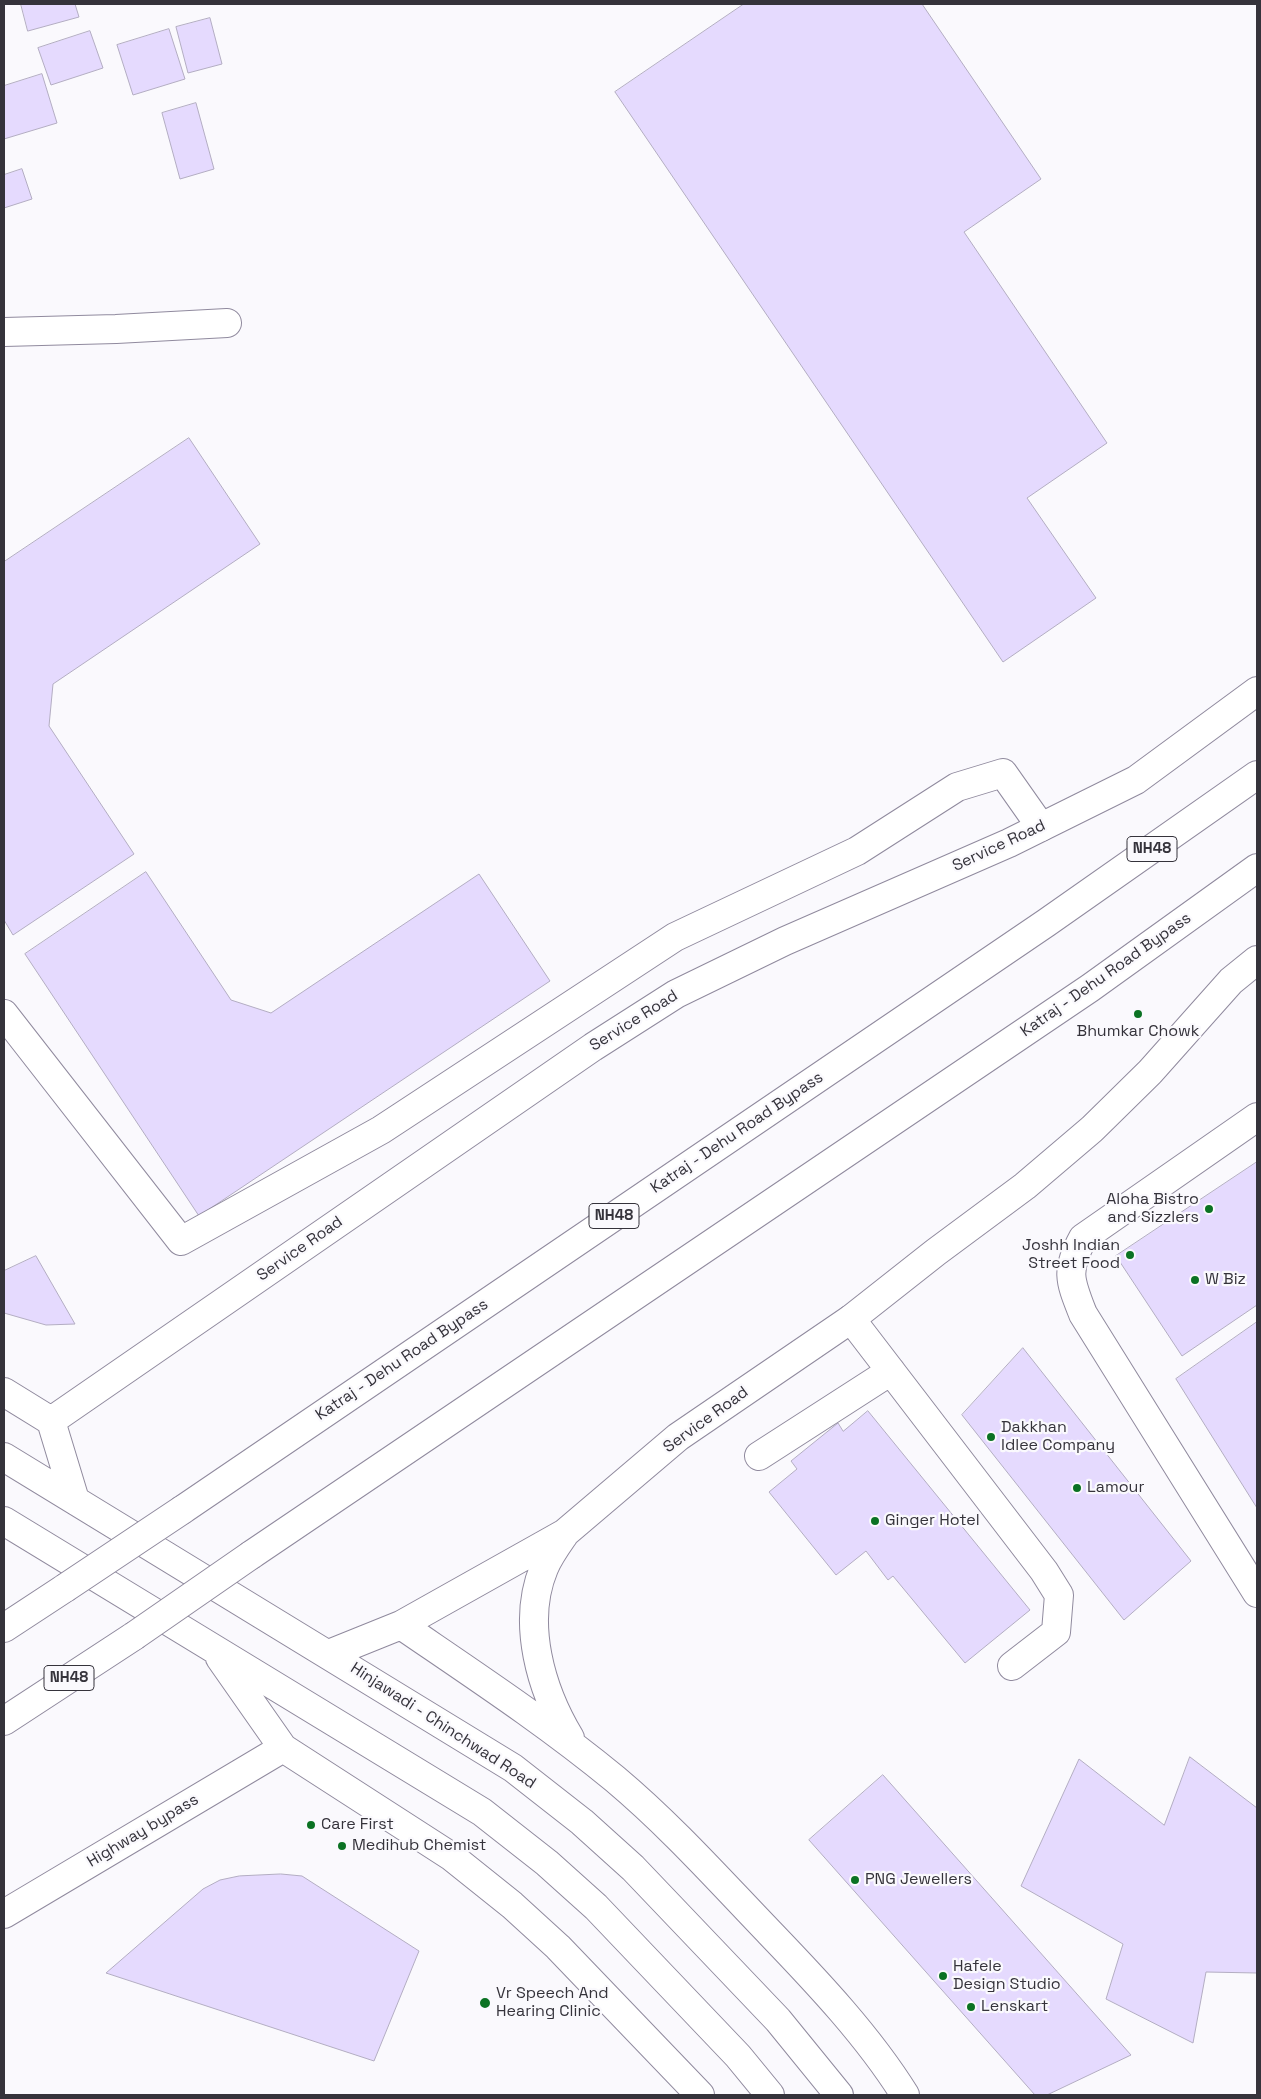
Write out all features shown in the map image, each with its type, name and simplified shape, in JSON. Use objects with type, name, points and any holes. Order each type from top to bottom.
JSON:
[{"type":"main road","points":[[4,332],[116,329],[226,323]]},
{"type":"main road","name":"Service Road","points":[[51,1421],[593,1047],[676,994],[785,941],[1041,827],[1136,780],[1257,691]]},
{"type":"main road","points":[[4,1014],[181,1241],[380,1130],[676,937],[856,851],[957,787],[1003,773],[1041,827]]},
{"type":"main road","name":"Katraj - Dehu Road Bypass","points":[[4,1628],[182,1510],[1038,928],[1257,775]]},
{"type":"main road","name":"Katraj - Dehu Road Bypass","points":[[4,1721],[134,1636],[1090,988],[1257,868]]},
{"type":"main road","name":"Service Road","points":[[564,1533],[678,1437],[851,1319],[936,1252],[1025,1186],[1092,1129],[1150,1072],[1230,981],[1257,960]]},
{"type":"main road","points":[[1257,1116],[1083,1238],[1072,1258],[1071,1284],[1083,1314],[1257,1593]]},
{"type":"main road","points":[[851,1319],[1044,1571],[1059,1595],[1056,1632],[1012,1666]]},
{"type":"main road","points":[[759,1456],[891,1371]]},
{"type":"main road","points":[[4,1392],[51,1421],[75,1500]]},
{"type":"main road","name":"Hinjawadi - Chinchwad Road","points":[[4,1457],[514,1768],[582,1822],[633,1868],[778,2020],[839,2095]]},
{"type":"main road","points":[[4,1521],[16,1534],[214,1649],[482,1812],[547,1863],[596,1907],[738,2056],[770,2095]]},
{"type":"main road","points":[[329,1654],[401,1625],[564,1533]]},
{"type":"main road","points":[[564,1533],[544,1568],[534,1613],[535,1641],[553,1707],[575,1748]]},
{"type":"main road","points":[[401,1625],[544,1723],[616,1780],[670,1829],[805,1970],[893,2075],[905,2095]]},
{"type":"main road","points":[[214,1649],[283,1748],[452,1857],[512,1905],[571,1960],[700,2095]]},
{"type":"main road","name":"Highway bypass","points":[[4,1914],[283,1748]]},
{"type":"building","points":[[21,4],[75,4],[79,17],[28,31]]},
{"type":"building","points":[[744,4],[922,4],[1041,179],[964,232],[1107,443],[1027,498],[1096,598],[1003,662],[615,92]]},
{"type":"building","points":[[210,18],[222,64],[188,73],[176,27]]},
{"type":"building","points":[[169,29],[185,79],[133,95],[117,45]]},
{"type":"building","points":[[90,31],[103,68],[51,85],[38,48]]},
{"type":"building","points":[[42,74],[57,123],[4,139],[4,86]]},
{"type":"building","points":[[196,103],[214,169],[180,179],[162,113]]},
{"type":"building","points":[[22,169],[32,199],[4,208],[4,175]]},
{"type":"building","points":[[189,438],[260,544],[53,684],[49,726],[134,854],[13,935],[4,920],[4,562]]},
{"type":"building","points":[[146,872],[231,1000],[271,1013],[479,874],[550,981],[199,1216],[25,954]]},
{"type":"building","name":"W Biz","points":[[1257,1162],[1257,1305],[1182,1356],[1116,1256]]},
{"type":"building","points":[[36,1256],[75,1324],[46,1325],[4,1313],[4,1271]]},
{"type":"building","points":[[1257,1322],[1257,1508],[1176,1379]]},
{"type":"building","name":"Lamour","points":[[1023,1348],[1191,1561],[1124,1620],[962,1415]]},
{"type":"building","name":"Ginger Hotel","points":[[868,1411],[1030,1610],[965,1663],[893,1576],[888,1580],[866,1551],[836,1575],[769,1492],[797,1469],[791,1461],[838,1423],[843,1431]]},
{"type":"building","points":[[1190,1757],[1257,1808],[1257,1973],[1206,1972],[1193,2043],[1106,1999],[1123,1944],[1021,1886],[1079,1759],[1164,1825]]},
{"type":"building","points":[[883,1775],[1131,2055],[1047,2095],[1035,2095],[809,1840]]},
{"type":"building","points":[[281,1874],[302,1876],[419,1951],[374,2061],[106,1973],[203,1889],[220,1880],[239,1876]]},
{"type":"place","name":"Bhumkar Chowk","points":[[1138,1014]]},
{"type":"place","name":"Aloha Bistro and Sizzlers","points":[[1209,1209]]},
{"type":"place","name":"Joshh Indian Street Food","points":[[1130,1255]]},
{"type":"place","name":"W Biz","points":[[1195,1280]]},
{"type":"place","name":"Dakkhan Idlee Company","points":[[991,1437]]},
{"type":"place","name":"Lamour","points":[[1077,1488]]},
{"type":"place","name":"Ginger Hotel","points":[[875,1521]]},
{"type":"place","name":"Care First","points":[[311,1825]]},
{"type":"place","name":"Medihub Chemist","points":[[342,1846]]},
{"type":"place","name":"PNG Jewellers","points":[[855,1880]]},
{"type":"place","name":"Hafele Design Studio","points":[[943,1976]]},
{"type":"place","name":"Vr Speech And Hearing Clinic","points":[[485,2003]]},
{"type":"place","name":"Lenskart","points":[[971,2007]]}]
